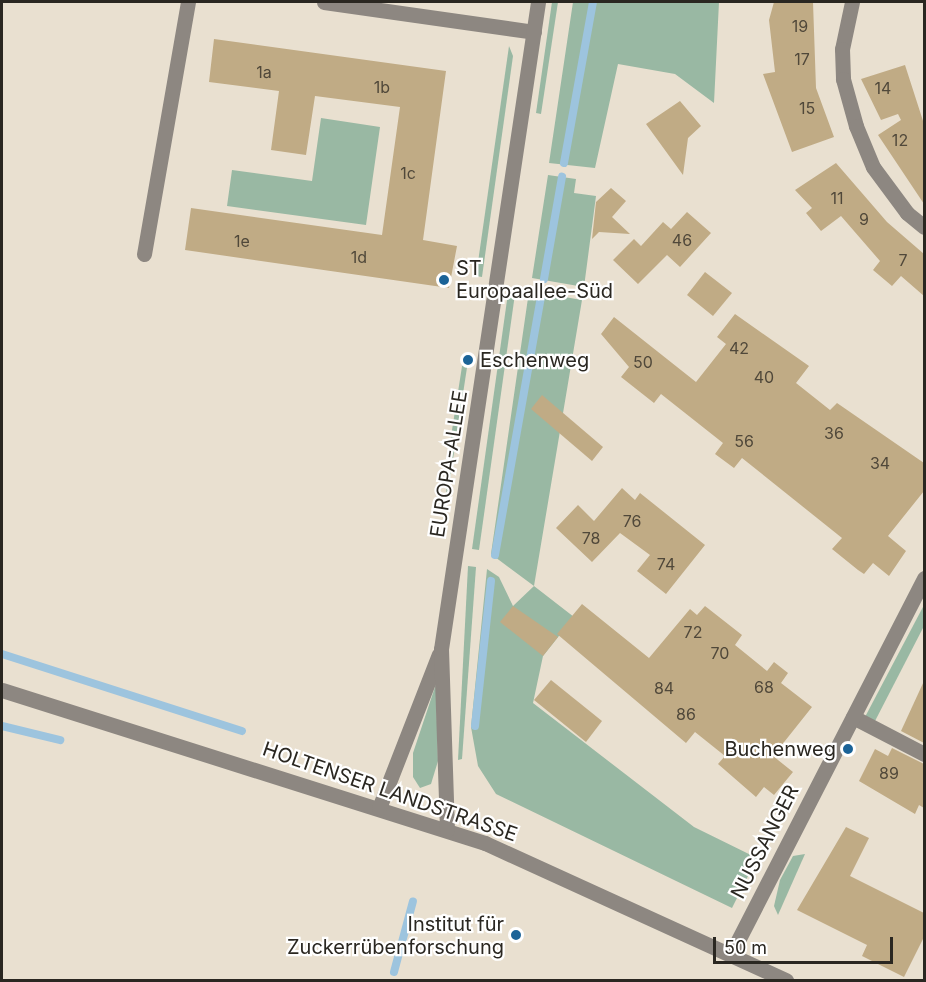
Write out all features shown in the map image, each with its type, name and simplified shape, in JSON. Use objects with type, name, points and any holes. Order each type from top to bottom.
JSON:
[{"type":"street","points":[[144,254],[188,2]]},
{"type":"street","points":[[324,2],[534,32]]},
{"type":"street","name":"EUROPA-ALLEE","points":[[447,830],[441,649],[538,2]]},
{"type":"street","points":[[852,2],[842,49],[843,79],[856,126],[873,167],[907,213],[924,226]]},
{"type":"street","name":"NUSSANGER","points":[[731,954],[924,578]]},
{"type":"street","name":"EUROPA-ALLEE","points":[[379,808],[441,649]]},
{"type":"street","name":"HOLTENSER LANDSTRASSE","points":[[2,690],[447,830],[731,954],[760,975],[786,981]]},
{"type":"street","points":[[853,717],[924,753]]},
{"type":"green space","points":[[552,2],[558,2],[541,114],[536,113]]},
{"type":"green space","points":[[573,2],[719,2],[714,103],[675,74],[618,64],[595,168],[549,163]]},
{"type":"green space","points":[[509,46],[513,56],[482,277],[476,276]]},
{"type":"green space","points":[[321,118],[380,127],[366,225],[227,206],[232,170],[312,181]]},
{"type":"green space","points":[[548,175],[576,179],[574,193],[596,196],[584,287],[532,278]]},
{"type":"green space","points":[[529,291],[582,300],[534,586],[491,554]]},
{"type":"green space","points":[[508,293],[515,294],[479,550],[472,549]]},
{"type":"green space","points":[[463,360],[468,361],[446,505],[447,462]]},
{"type":"green space","points":[[468,566],[476,567],[462,759],[458,760]]},
{"type":"green space","points":[[487,569],[499,577],[513,606],[534,586],[574,617],[543,656],[533,703],[694,827],[757,858],[732,908],[496,794],[478,766],[471,727]]},
{"type":"green space","points":[[924,605],[924,626],[874,723],[865,717]]},
{"type":"green space","points":[[436,684],[438,761],[431,784],[420,788],[413,777],[413,753]]},
{"type":"green space","points":[[805,854],[778,915],[774,906],[780,880],[793,856]]},
{"type":"building","points":[[774,2],[813,2],[816,88],[834,137],[792,152],[763,74],[775,72],[769,20]]},
{"type":"building","points":[[214,39],[446,71],[423,240],[457,246],[449,288],[185,250],[191,208],[382,235],[400,107],[315,96],[306,155],[271,150],[279,91],[209,82]]},
{"type":"building","points":[[905,65],[924,124],[924,204],[878,135],[901,120],[898,114],[881,120],[861,79]]},
{"type":"building","points":[[680,101],[701,126],[688,138],[683,175],[646,124]]},
{"type":"building","points":[[836,163],[887,222],[924,254],[924,296],[901,276],[892,286],[873,270],[880,261],[841,216],[821,231],[806,213],[812,208],[795,190]]},
{"type":"building","points":[[611,188],[626,201],[612,217],[630,234],[599,232],[592,239],[596,202]]},
{"type":"building","points":[[687,212],[711,233],[680,267],[667,255],[638,284],[613,260],[634,239],[641,246],[663,222],[671,229]]},
{"type":"building","points":[[705,272],[732,293],[713,316],[687,295]]},
{"type":"building","points":[[735,314],[809,366],[796,383],[830,410],[837,403],[924,463],[924,491],[888,536],[906,551],[889,576],[873,563],[864,574],[858,570],[832,549],[842,538],[742,458],[734,468],[715,454],[723,443],[661,394],[654,403],[621,377],[629,367],[601,334],[614,317],[696,382],[726,344],[717,337]]},
{"type":"building","points":[[542,395],[603,447],[592,461],[531,409]]},
{"type":"building","points":[[622,488],[635,500],[640,493],[705,545],[666,594],[637,571],[650,555],[620,533],[592,562],[556,528],[578,505],[594,521]]},
{"type":"building","points":[[582,604],[649,658],[690,609],[697,615],[705,606],[742,635],[735,645],[767,671],[774,662],[788,673],[781,683],[812,707],[773,756],[793,772],[774,795],[764,787],[756,797],[718,764],[725,756],[695,732],[686,743],[557,634]]},
{"type":"building","points":[[513,606],[558,637],[543,656],[500,622]]},
{"type":"building","points":[[551,680],[602,721],[586,742],[534,700]]},
{"type":"building","points":[[924,681],[924,743],[901,731]]},
{"type":"building","points":[[892,748],[924,764],[924,808],[919,805],[915,814],[859,781],[875,749],[888,756]]},
{"type":"building","points":[[846,827],[869,838],[850,876],[924,913],[924,937],[904,977],[862,956],[867,945],[797,910]]},
{"type":"waterway","points":[[564,163],[593,2]]},
{"type":"waterway","points":[[544,279],[562,177]]},
{"type":"waterway","points":[[495,555],[541,296]]},
{"type":"waterway","points":[[475,726],[491,581]]},
{"type":"waterway","points":[[2,654],[242,731]]},
{"type":"waterway","points":[[2,726],[60,740]]},
{"type":"waterway","points":[[394,972],[413,901]]},
{"type":"place","name":"ST Europaallee-Süd","points":[[444,280]]},
{"type":"place","name":"Eschenweg","points":[[468,360]]},
{"type":"place","name":"Buchenweg","points":[[848,749]]},
{"type":"place","name":"Institut für Zuckerrübenforschung","points":[[516,935]]}]
